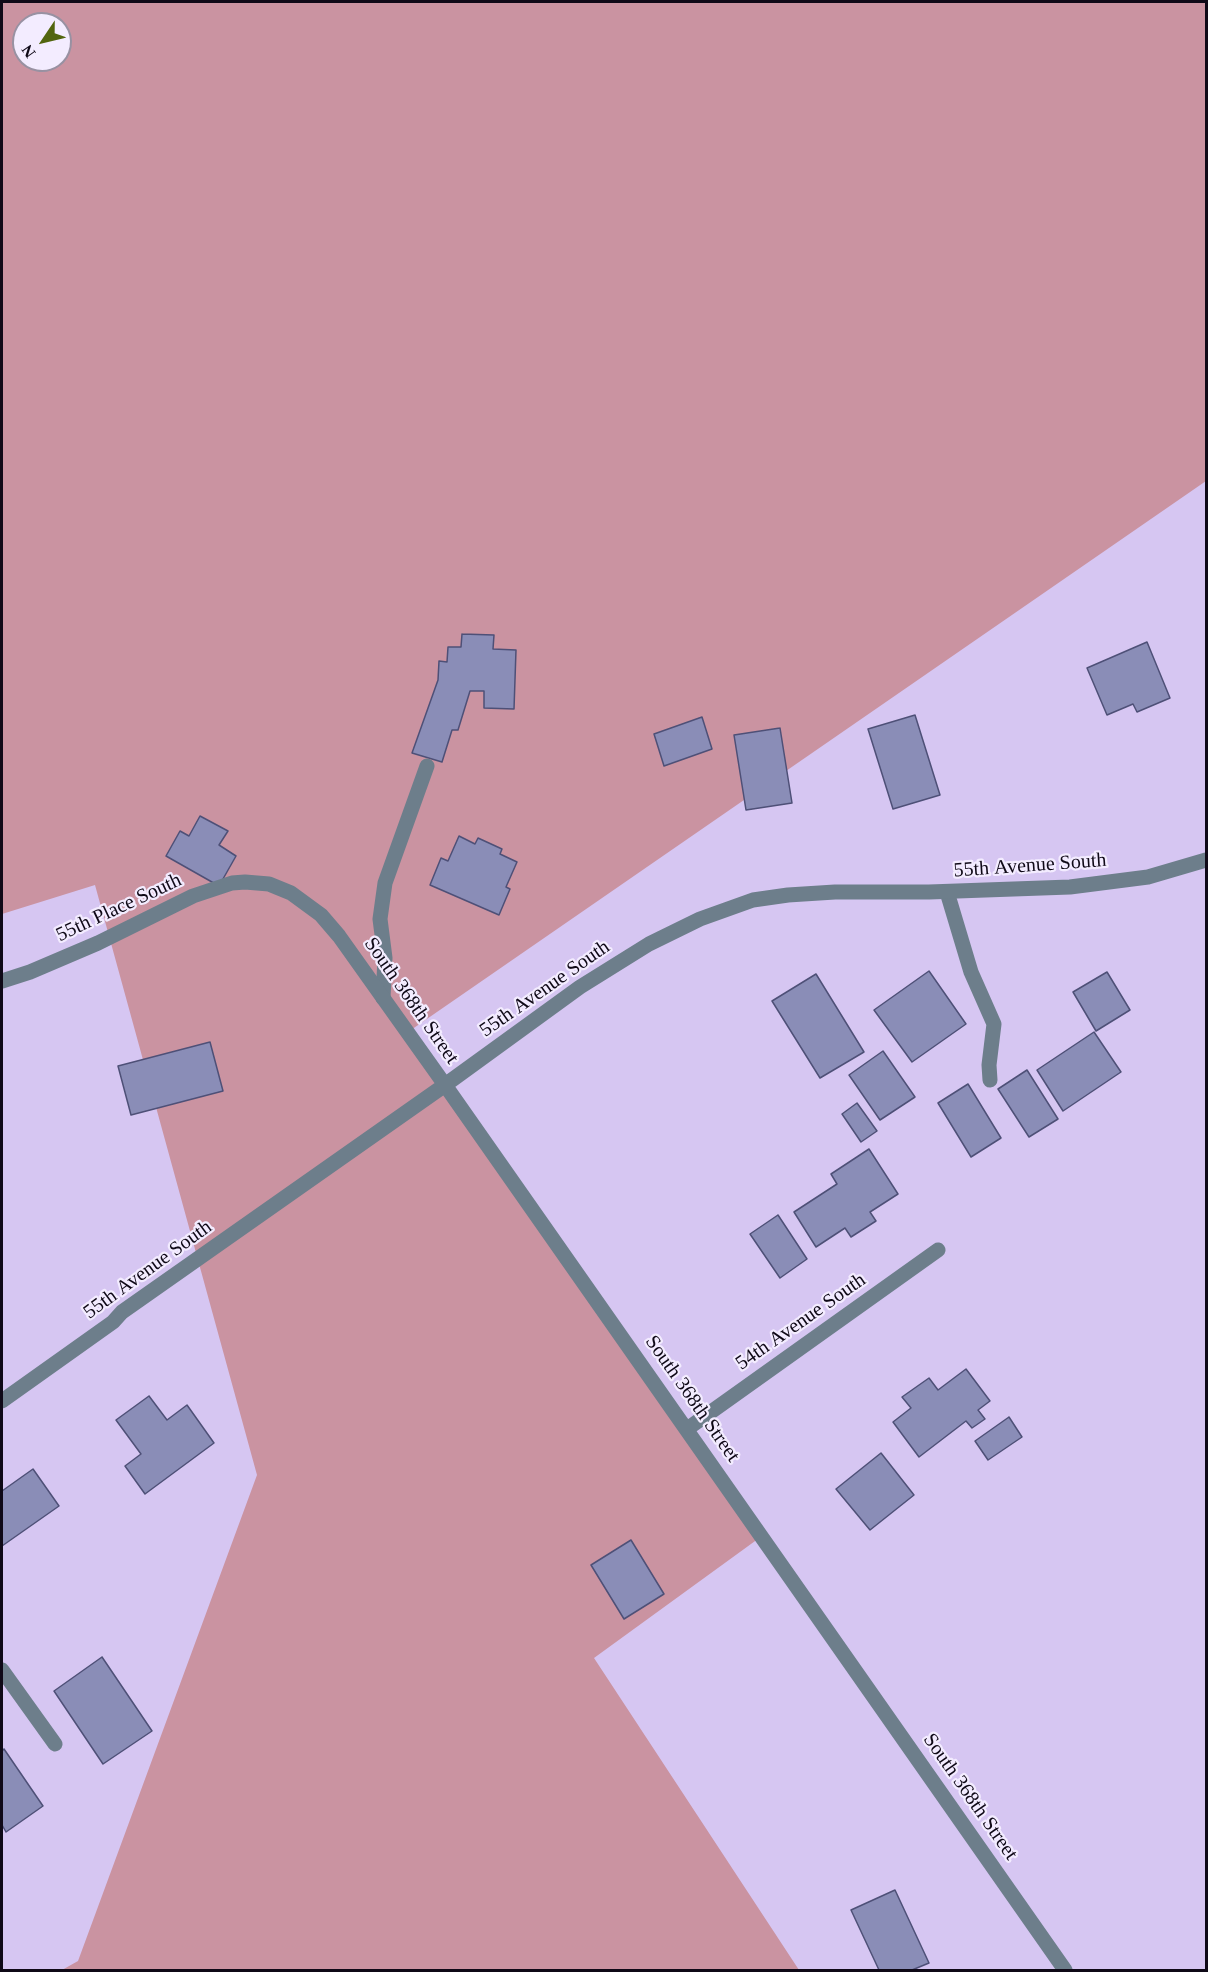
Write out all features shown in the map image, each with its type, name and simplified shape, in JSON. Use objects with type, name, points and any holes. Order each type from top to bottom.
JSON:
[{"type":"street","points":[[383,998],[384,958],[380,919],[385,883],[426,766]]},
{"type":"street","name":"55th Avenue South","points":[[2,1401],[113,1322],[122,1312],[446,1085],[558,1002],[649,944],[716,913],[753,900],[788,895],[835,892],[947,892],[1081,886],[1148,877],[1206,860]]},
{"type":"street","name":"55th Place South","points":[[2,981],[30,972],[98,943],[206,891],[232,883],[257,883]]},
{"type":"street","name":"South 368th Street","points":[[257,883],[269,884],[291,893],[321,915],[339,936],[446,1085],[1065,1971]]},
{"type":"street","points":[[947,892],[971,972],[994,1024],[990,1080]]},
{"type":"street","name":"54th Avenue South","points":[[687,1429],[938,1250]]},
{"type":"street","points":[[2,1670],[54,1744]]},
{"type":"shaded area","points":[[2,2],[1206,2],[1206,481],[408,1032],[762,1536],[594,1658],[799,1970],[62,1970],[78,1961],[257,1475],[95,885],[2,914]]},
{"type":"building","points":[[462,634],[494,635],[493,649],[516,650],[514,709],[484,708],[484,691],[470,691],[458,730],[452,730],[442,762],[412,753],[438,680],[439,661],[447,662],[448,647],[461,647]]},
{"type":"building","points":[[1147,642],[1170,698],[1137,712],[1133,704],[1107,715],[1087,668]]},
{"type":"building","points":[[915,715],[940,795],[893,809],[868,729]]},
{"type":"building","points":[[702,717],[712,749],[664,766],[654,734]]},
{"type":"building","points":[[780,728],[792,803],[746,810],[734,735]]},
{"type":"building","points":[[200,816],[228,831],[219,845],[236,856],[219,886],[166,856],[180,831],[189,836]]},
{"type":"building","points":[[459,836],[475,844],[478,838],[502,849],[500,854],[517,862],[506,887],[510,889],[499,915],[430,885],[441,858],[448,861]]},
{"type":"building","points":[[929,971],[966,1024],[912,1062],[874,1010]]},
{"type":"building","points":[[1107,972],[1130,1010],[1096,1031],[1073,992]]},
{"type":"building","points":[[816,974],[864,1052],[820,1078],[772,1001]]},
{"type":"building","points":[[1094,1032],[1121,1072],[1063,1111],[1037,1070]]},
{"type":"building","points":[[210,1042],[223,1091],[131,1115],[118,1066]]},
{"type":"building","points":[[883,1051],[915,1097],[880,1120],[849,1075]]},
{"type":"building","points":[[1027,1070],[1058,1119],[1029,1137],[998,1089]]},
{"type":"building","points":[[968,1084],[1001,1138],[971,1157],[938,1103]]},
{"type":"building","points":[[857,1103],[877,1131],[861,1142],[842,1114]]},
{"type":"building","points":[[869,1149],[898,1194],[870,1212],[876,1221],[851,1237],[845,1228],[816,1247],[794,1212],[837,1184],[831,1174]]},
{"type":"building","points":[[778,1215],[807,1259],[780,1278],[750,1234]]},
{"type":"building","points":[[966,1369],[990,1401],[978,1410],[985,1419],[972,1428],[966,1421],[919,1457],[893,1422],[911,1408],[902,1397],[929,1378],[938,1390]]},
{"type":"building","points":[[149,1396],[167,1420],[187,1405],[214,1443],[145,1494],[125,1466],[141,1454],[116,1420]]},
{"type":"building","points":[[1009,1417],[1022,1437],[988,1460],[975,1441]]},
{"type":"building","points":[[881,1453],[914,1495],[870,1530],[836,1489]]},
{"type":"building","points":[[33,1469],[59,1506],[2,1546],[2,1491]]},
{"type":"building","points":[[631,1540],[664,1594],[624,1619],[591,1565]]},
{"type":"building","points":[[102,1657],[152,1731],[103,1764],[54,1691]]},
{"type":"building","points":[[4,1749],[43,1806],[6,1832],[2,1825],[2,1751]]},
{"type":"building","points":[[895,1890],[929,1963],[912,1970],[879,1970],[851,1910]]}]
